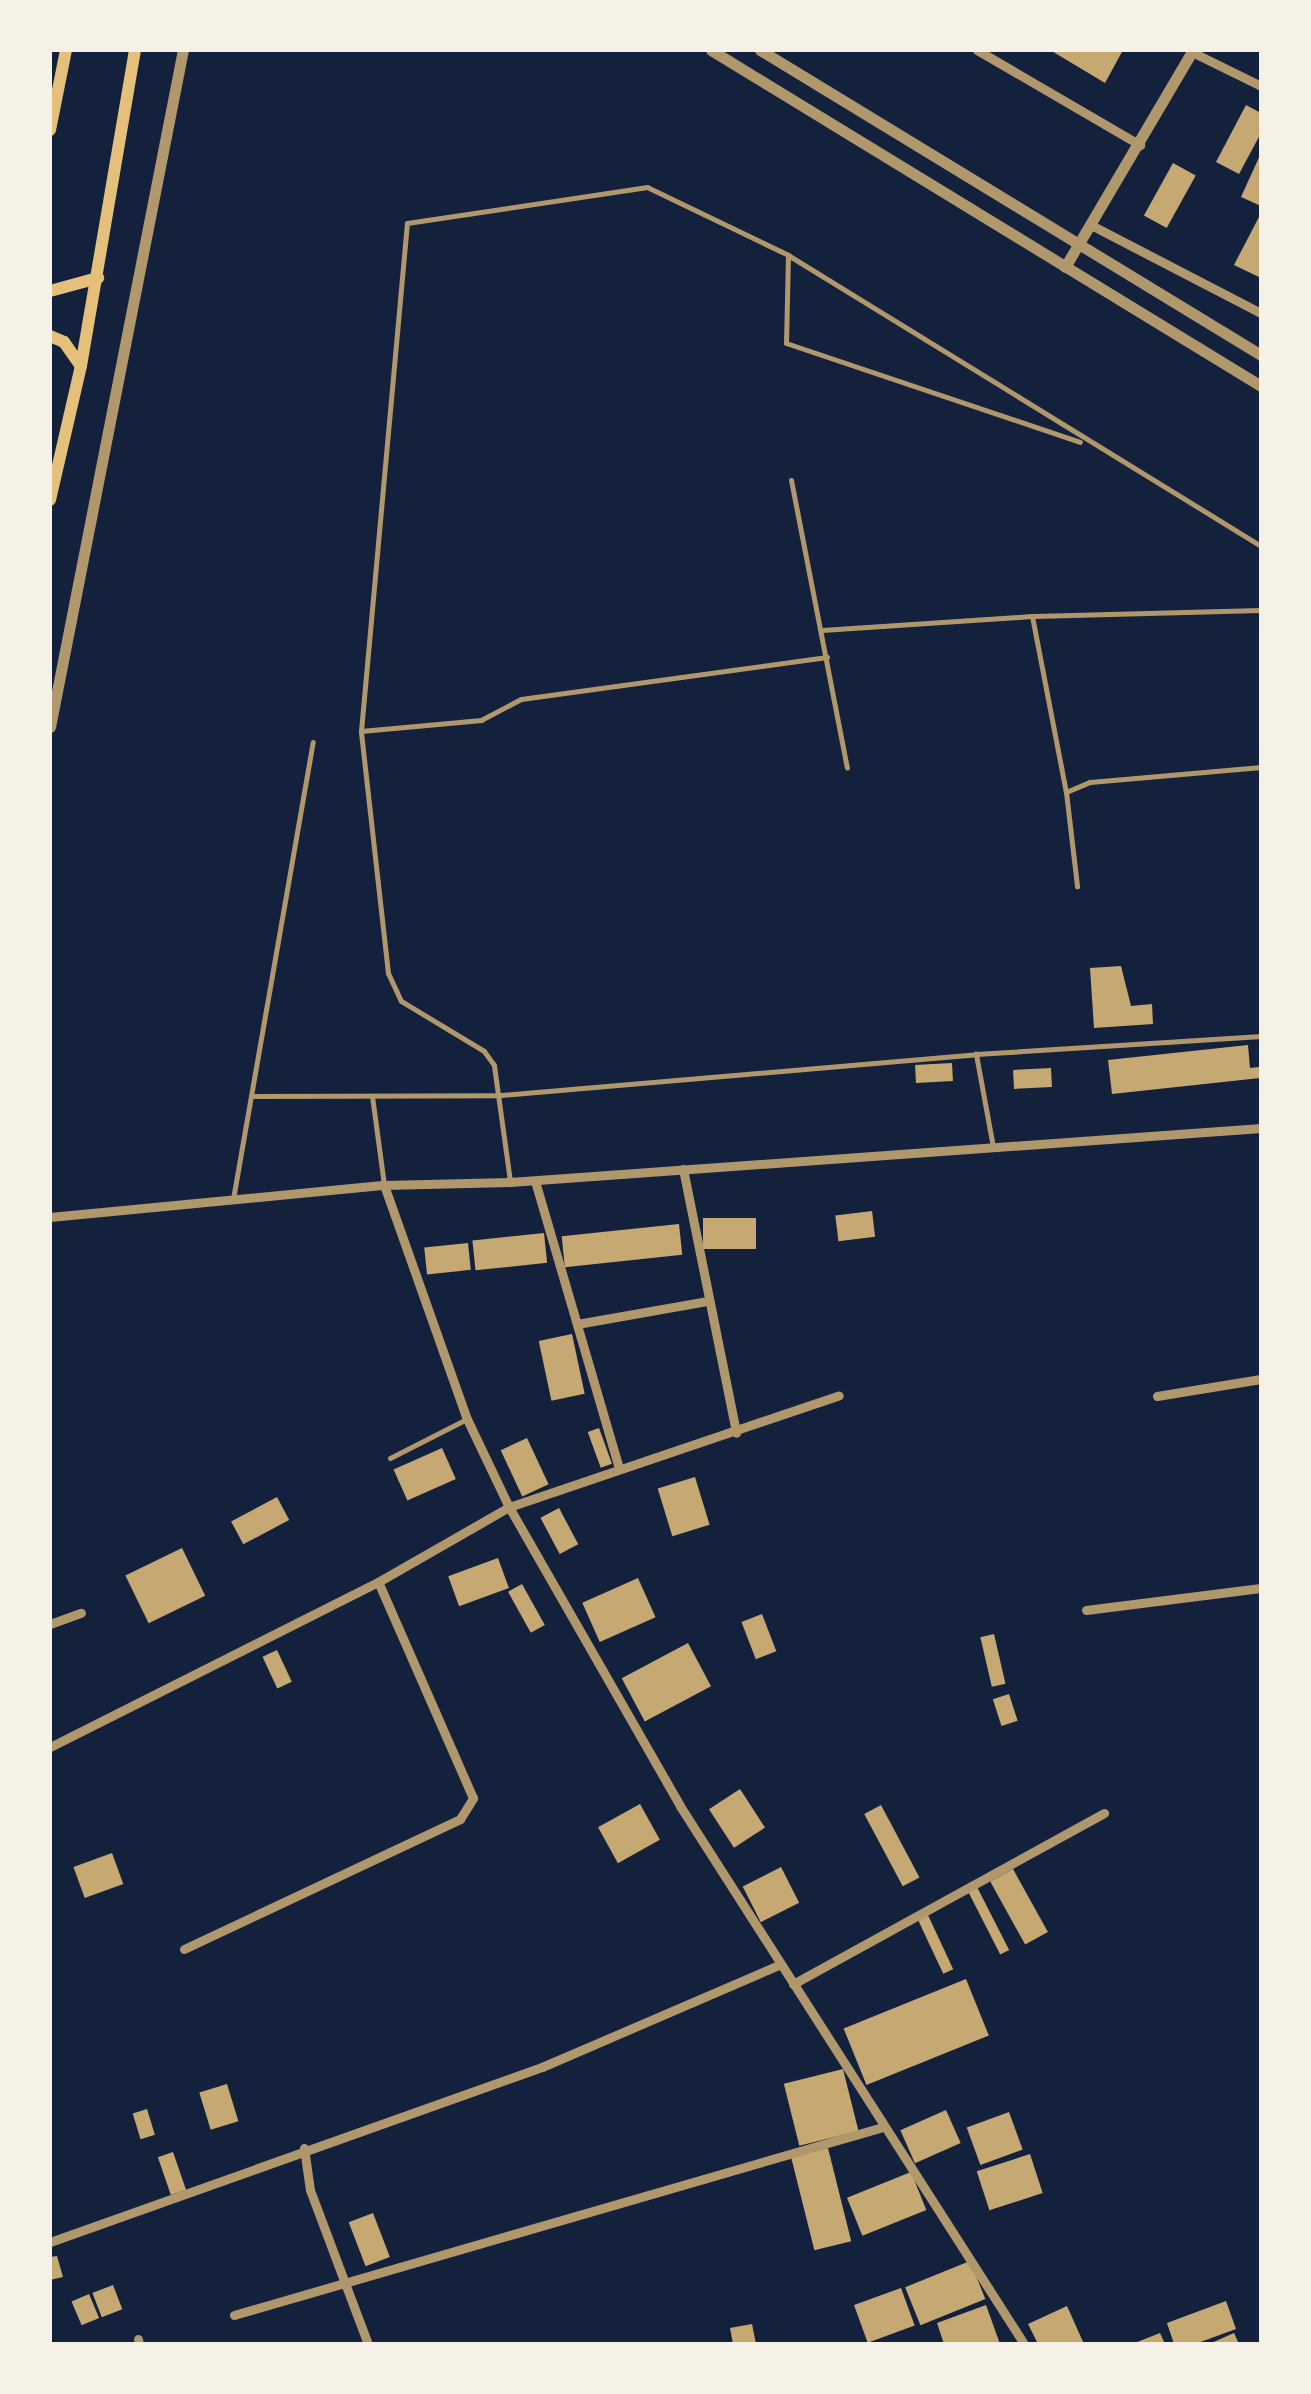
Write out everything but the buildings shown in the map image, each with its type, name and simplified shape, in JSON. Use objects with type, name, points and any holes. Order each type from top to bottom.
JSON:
[{"type":"main road","points":[[50,130],[66,50]]},
{"type":"main road","points":[[50,500],[98,278],[135,50]]},
{"type":"main road","points":[[50,291],[98,278]]},
{"type":"main road","points":[[50,336],[64,342],[81,366]]},
{"type":"street","points":[[50,727],[183,50]]},
{"type":"street","points":[[711,50],[1261,386]]},
{"type":"street","points":[[760,50],[1261,356]]},
{"type":"street","points":[[977,50],[1140,145]]},
{"type":"street","points":[[1066,267],[1193,51],[1261,86]]},
{"type":"street","points":[[1092,226],[1261,313]]},
{"type":"street","points":[[50,1216],[384,1185],[510,1182],[1261,1128]]},
{"type":"street","points":[[683,1169],[736,1433]]},
{"type":"street","points":[[535,1180],[618,1470]]},
{"type":"street","points":[[384,1185],[467,1418],[508,1507],[780,1964],[1024,2344]]},
{"type":"street","points":[[577,1324],[708,1302]]},
{"type":"street","points":[[1157,1396],[1261,1379]]},
{"type":"street","points":[[50,1747],[378,1582],[508,1507],[839,1395]]},
{"type":"street","points":[[184,1949],[460,1819],[472,1798],[378,1582]]},
{"type":"street","points":[[1086,1610],[1261,1588]]},
{"type":"street","points":[[50,1624],[80,1612]]},
{"type":"street","points":[[793,1984],[1104,1813]]},
{"type":"street","points":[[50,2242],[304,2148],[542,2067],[780,1964]]},
{"type":"street","points":[[234,2315],[884,2128]]},
{"type":"street","points":[[304,2148],[310,2190],[368,2344]]},
{"type":"lane","points":[[510,1182],[501,1096],[484,1051],[418,1014],[394,991],[361,730],[406,223],[647,187],[788,255],[1088,444],[1261,546]]},
{"type":"lane","points":[[788,255],[786,343],[1088,444]]},
{"type":"lane","points":[[791,480],[848,768]]},
{"type":"lane","points":[[822,630],[1032,616],[1261,610]]},
{"type":"lane","points":[[1032,616],[1066,792],[1077,886]]},
{"type":"lane","points":[[361,730],[481,720],[521,700],[827,657]]},
{"type":"lane","points":[[232,1200],[313,742]]},
{"type":"lane","points":[[1066,792],[1090,782],[1261,767]]},
{"type":"lane","points":[[251,1096],[501,1096],[976,1054],[1261,1036]]},
{"type":"lane","points":[[976,1054],[994,1150]]},
{"type":"lane","points":[[372,1096],[384,1185]]},
{"type":"lane","points":[[390,1458],[467,1418]]}]
